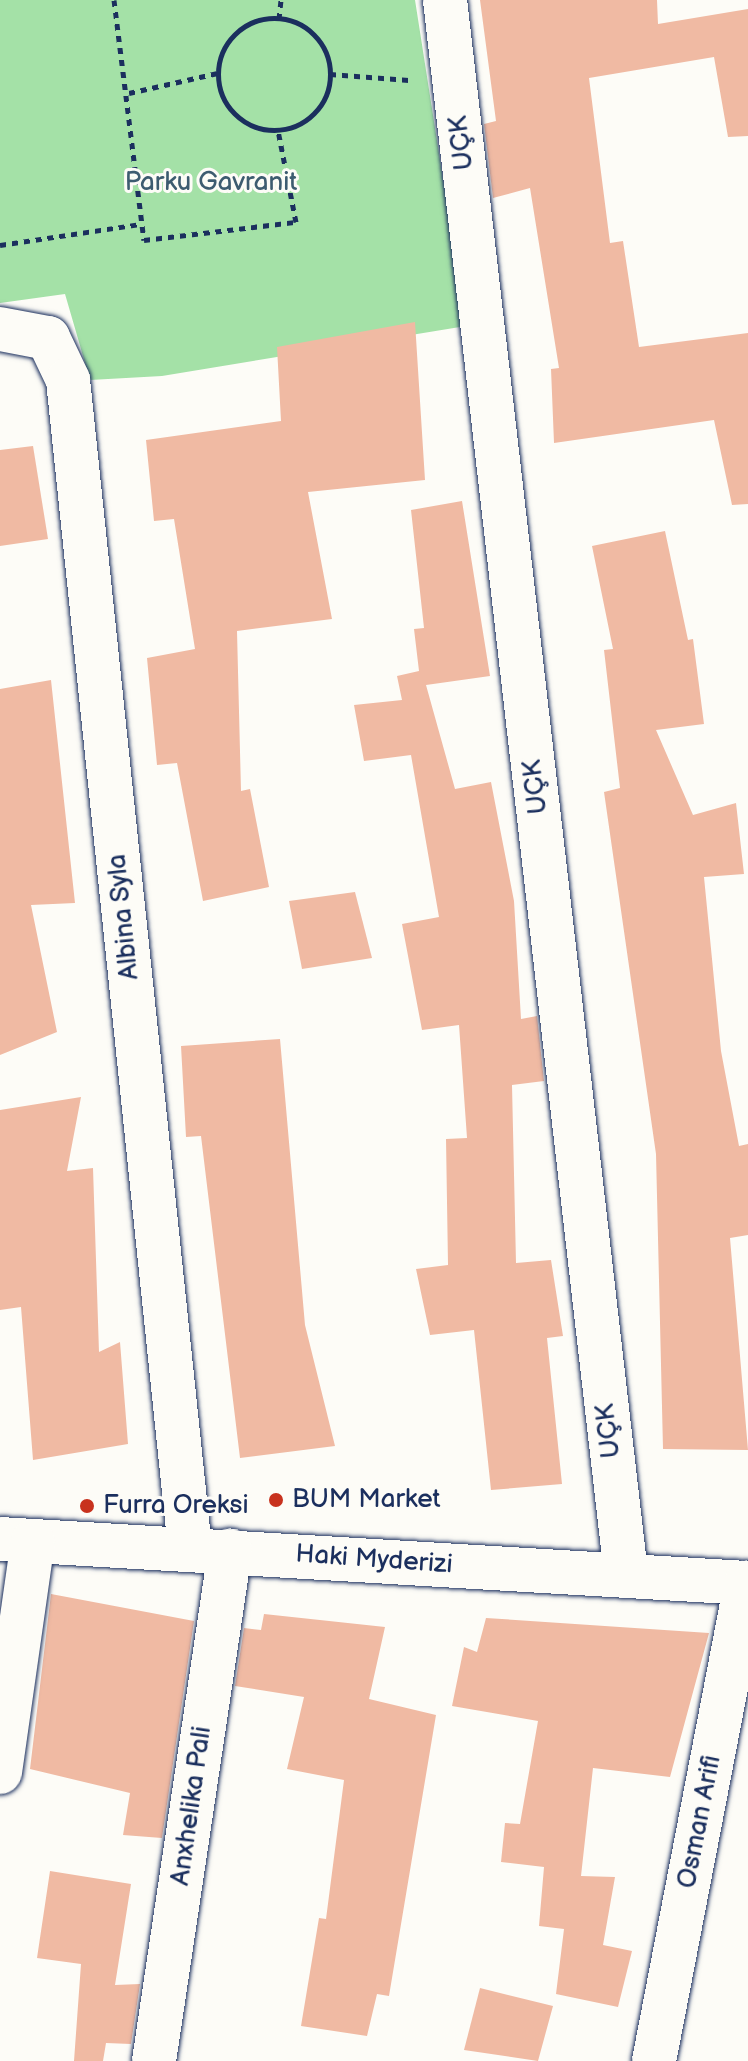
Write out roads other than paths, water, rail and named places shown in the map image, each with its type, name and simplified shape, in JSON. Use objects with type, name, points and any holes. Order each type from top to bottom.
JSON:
[{"type":"street","name":"UÇK","points":[[445,0],[626,1574]]},
{"type":"street","name":"Albina Syla","points":[[0,329],[48,338],[68,380],[210,1550]]},
{"type":"street","name":"Haki Myderizi","points":[[16,1540],[747,1583]]},
{"type":"street","points":[[0,1772],[16,1540]]},
{"type":"street","name":"Anxhelika Pali","points":[[154,2061],[210,1550]]},
{"type":"street","name":"Osman Arifi","points":[[654,2061],[747,1583]]},
{"type":"place","name":"BUM Market","points":[[276,1500]]},
{"type":"place","name":"Furra Oreksi","points":[[87,1506]]},
{"type":"park label","name":"Parku Gavranit","points":[[211,183]]}]
